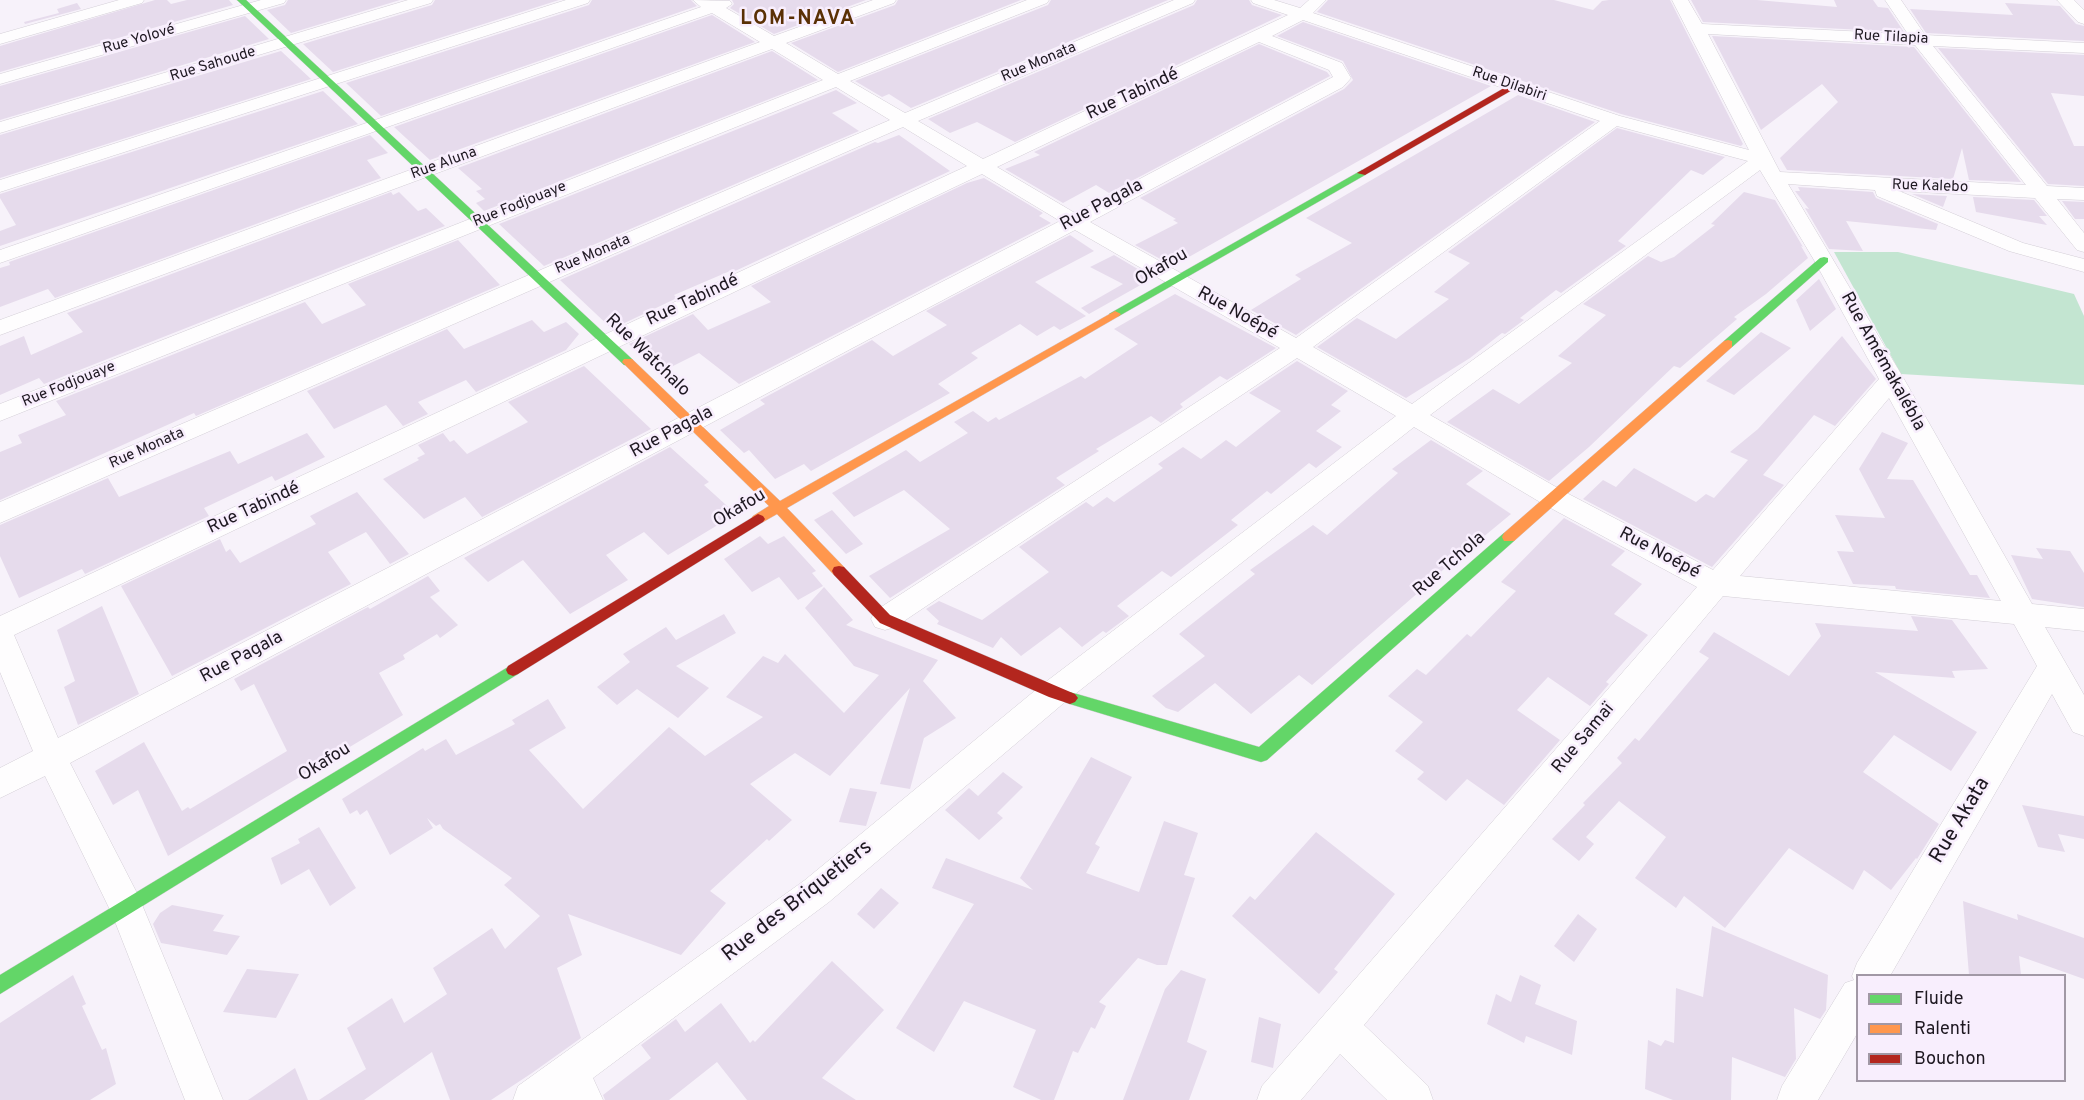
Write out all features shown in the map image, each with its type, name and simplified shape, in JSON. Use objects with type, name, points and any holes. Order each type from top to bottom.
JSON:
[{"type":"street","points":[[0,39],[136,0]]},
{"type":"street","name":"Rue Yolové","points":[[0,79],[246,4],[278,0]]},
{"type":"street","name":"Rue Sahoude","points":[[0,128],[425,0]]},
{"type":"street","points":[[0,186],[582,0]]},
{"type":"street","points":[[0,257],[377,126],[707,4],[735,0]]},
{"type":"street","name":"Rue Aluna","points":[[0,328],[888,0]]},
{"type":"street","name":"Rue Fodjouaye","points":[[0,413],[1041,0]]},
{"type":"street","name":"Rue Monata","points":[[0,513],[904,120],[1187,0]]},
{"type":"street","name":"Rue Dilabiri","points":[[1259,0],[1310,7],[1512,87],[1769,168]]},
{"type":"street","name":"Rue Amémakalébla","points":[[1680,0],[1769,168],[1892,379],[2084,723]]},
{"type":"street","points":[[1893,0],[1918,39],[2084,246]]},
{"type":"street","points":[[2065,0],[2084,19]]},
{"type":"street","name":"Rue Watchalo","points":[[246,4],[607,342],[778,507],[885,619],[1054,693]]},
{"type":"street","name":"Rue Noépé","points":[[707,4],[1176,281],[1297,348],[1554,498],[1715,584]]},
{"type":"street","name":"Rue Tabindé","points":[[0,629],[1259,36],[1310,7]]},
{"type":"street","name":"Rue Tilapia","points":[[1697,29],[2084,48]]},
{"type":"street","name":"Rue Pagala","points":[[0,784],[690,424],[1337,83],[1342,78],[1336,68],[1259,36]]},
{"type":"street","name":"Okafou","points":[[0,986],[778,507],[1512,87]]},
{"type":"street","points":[[885,619],[1297,348],[1614,120]]},
{"type":"street","name":"Rue Kalebo","points":[[1769,168],[1866,184],[2084,194]]},
{"type":"street","name":"Rue des Briquetiers","points":[[532,1100],[576,1087],[817,891],[1054,693],[1412,416],[1769,168]]},
{"type":"street","points":[[1866,184],[2016,247],[2084,266]]},
{"type":"street","name":"Rue Tchola","points":[[1054,693],[1261,756],[1824,260]]},
{"type":"street","name":"Rue Samaï","points":[[1276,1100],[1892,379]]},
{"type":"street","points":[[1715,584],[2084,620]]},
{"type":"street","points":[[0,637],[51,757],[126,907],[204,1100]]},
{"type":"street","name":"Rue Akata","points":[[1871,974],[2052,667]]},
{"type":"street","points":[[1796,1100],[1856,998]]},
{"type":"street","points":[[1339,1027],[1414,1100]]},
{"type":"green space","points":[[1834,252],[1898,252],[2074,294],[2084,316],[2084,385],[1901,374]]},
{"type":"building","points":[[155,0],[167,0],[171,4],[187,0],[229,0],[233,5],[0,72],[0,46]]},
{"type":"building","points":[[288,0],[400,0],[291,33],[267,10],[285,5]]},
{"type":"building","points":[[435,0],[559,0],[333,72],[303,44],[432,5]]},
{"type":"building","points":[[592,0],[691,0],[697,6],[381,116],[346,83],[589,5]]},
{"type":"building","points":[[732,0],[866,0],[774,34],[730,8],[734,4]]},
{"type":"building","points":[[898,0],[1021,0],[838,72],[791,43],[895,5]]},
{"type":"building","points":[[1051,0],[1168,0],[911,108],[889,94],[882,97],[855,81],[1048,5]]},
{"type":"building","points":[[1197,0],[1249,0],[1252,5],[1282,15],[1015,142],[977,122],[950,133],[928,119],[1194,5]]},
{"type":"building","points":[[1328,0],[1554,0],[1593,10],[1602,1],[1609,0],[1670,0],[1743,144],[1741,146],[1621,114],[1317,12]]},
{"type":"building","points":[[1691,0],[1757,0],[1837,7],[1834,0],[1873,0],[1878,7],[1888,8],[1904,32],[1703,22]]},
{"type":"building","points":[[77,3],[81,9],[25,24],[24,22],[59,13],[57,9]]},
{"type":"building","points":[[2005,3],[2060,6],[2076,24],[2084,26],[2084,41],[1926,33],[1910,9],[2013,15]]},
{"type":"building","points":[[712,15],[755,42],[430,160],[394,127]]},
{"type":"building","points":[[245,16],[269,39],[0,120],[0,86]]},
{"type":"building","points":[[1303,22],[1491,86],[1173,266],[1135,245],[1178,223],[1173,220],[1176,219],[1140,198],[1344,89],[1353,80],[1343,61],[1277,36]]},
{"type":"building","points":[[1712,36],[1914,47],[2021,182],[1969,180],[1962,148],[1953,179],[1787,170],[1780,158],[1838,102],[1822,84],[1761,130]]},
{"type":"building","points":[[1259,44],[1327,72],[1330,76],[1109,193],[1096,185],[1063,203],[1005,169],[1040,155],[1034,152]]},
{"type":"building","points":[[1938,48],[2084,55],[2084,96],[2051,93],[2074,146],[2084,146],[2084,186],[2048,184]]},
{"type":"building","points":[[281,51],[311,79],[0,178],[0,135]]},
{"type":"building","points":[[772,51],[818,80],[484,211],[476,203],[485,199],[476,191],[482,189],[458,168]]},
{"type":"building","points":[[836,90],[857,103],[832,113],[859,131],[544,266],[499,224]]},
{"type":"building","points":[[323,91],[358,124],[0,246],[0,231],[16,225],[0,198],[0,194]]},
{"type":"building","points":[[1518,95],[1595,122],[1296,335],[1251,310],[1301,279],[1295,275],[1352,243],[1306,218]]},
{"type":"building","points":[[1617,128],[1725,157],[1703,175],[1691,170],[1618,241],[1626,246],[1561,293],[1556,290],[1520,318],[1524,320],[1505,334],[1502,333],[1470,358],[1406,398],[1317,347],[1357,318],[1396,339],[1449,299],[1434,292],[1470,263],[1448,252]]},
{"type":"building","points":[[370,135],[388,153],[367,160],[381,178],[55,298],[48,289],[0,307],[0,268],[10,265],[9,262]]},
{"type":"building","points":[[899,135],[950,171],[733,272],[730,271],[674,295],[677,298],[612,329],[560,280],[875,142]]},
{"type":"building","points":[[984,178],[1043,213],[1039,216],[1051,223],[739,384],[699,353],[659,373],[629,344],[693,314],[708,330],[771,302],[751,286],[967,183]]},
{"type":"building","points":[[1798,187],[1873,192],[1876,198],[1938,224],[1936,230],[1846,221],[1863,251],[1829,249],[1805,208],[1809,209],[1795,191],[1800,191]]},
{"type":"building","points":[[391,192],[393,195],[399,192],[418,211],[426,208],[445,226],[44,384],[39,378],[0,395],[0,346],[24,336],[31,355],[83,332],[67,313]]},
{"type":"building","points":[[1744,192],[1775,200],[1808,258],[1766,294],[1734,317],[1737,319],[1680,368],[1674,366],[1589,447],[1549,481],[1447,422],[1493,389],[1519,404],[1572,363],[1558,356],[1606,315],[1583,304],[1648,256],[1661,262],[1674,257],[1715,225],[1711,224]]},
{"type":"building","points":[[1912,194],[1947,196],[1943,207]]},
{"type":"building","points":[[1973,197],[2034,200],[2047,216],[2039,216],[2047,225],[1976,212]]},
{"type":"building","points":[[2062,201],[2084,202],[2084,219],[2075,219]]},
{"type":"building","points":[[1070,235],[1094,251],[1035,282],[1086,316],[1060,330],[1054,326],[1037,336],[1020,324],[971,353],[978,358],[938,384],[950,393],[811,471],[804,464],[775,479],[749,450],[744,453],[720,430],[765,404],[760,400],[872,340],[893,356],[947,325],[926,311]]},
{"type":"building","points":[[458,240],[500,285],[196,416],[194,413],[0,500],[0,452],[22,443],[18,435],[66,415],[56,401],[305,302],[322,324],[366,305],[348,284]]},
{"type":"building","points":[[1114,255],[1153,278],[1089,314],[1081,308],[1123,284],[1090,267]]},
{"type":"building","points":[[1819,279],[1836,309],[1810,331],[1796,300]]},
{"type":"building","points":[[1175,294],[1276,348],[1227,380],[1220,376],[1180,404],[1183,407],[1161,423],[1151,416],[1096,449],[1099,451],[1056,478],[1065,485],[890,598],[869,576],[950,529],[904,490],[854,517],[832,493],[906,450],[920,462],[968,433],[954,422],[973,411],[988,422],[996,417],[999,420],[1081,376],[1085,379],[1138,344],[1114,329]]},
{"type":"building","points":[[532,320],[544,332],[566,322],[579,334],[566,350],[476,392],[466,380],[418,402],[428,414],[403,426],[386,405],[334,429],[307,391],[447,329],[464,349]]},
{"type":"building","points":[[1761,332],[1791,348],[1734,395],[1706,381]]},
{"type":"building","points":[[1842,336],[1876,379],[1835,426],[1814,415],[1763,475],[1784,485],[1712,567],[1583,499],[1603,480],[1616,487],[1634,468],[1696,502],[1706,494],[1714,498],[1748,460],[1730,452],[1758,429]]},
{"type":"building","points":[[1297,361],[1348,391],[1331,405],[1341,411],[1316,431],[1342,447],[1316,468],[1309,463],[1271,494],[1267,491],[1231,520],[1238,525],[1171,577],[1162,571],[1117,606],[1129,616],[1106,633],[1103,631],[1082,647],[1060,627],[1021,656],[1001,637],[993,648],[937,624],[939,621],[926,609],[939,601],[982,620],[1049,572],[1019,547],[1086,502],[1093,507],[1107,497],[1114,502],[1163,468],[1158,464],[1183,447],[1201,459],[1226,440],[1236,447],[1281,411],[1249,393]]},
{"type":"building","points":[[584,366],[651,429],[482,517],[465,497],[424,519],[383,479],[419,460],[417,458],[425,454],[418,445],[443,433],[450,442],[454,440],[467,454],[528,422],[508,402]]},
{"type":"building","points":[[1882,432],[1908,443],[1887,479],[1913,480],[1970,575],[1977,575],[1990,598],[1896,589],[1895,586],[1853,584],[1837,551],[1854,552],[1835,515],[1885,518],[1859,469]]},
{"type":"building","points":[[307,433],[325,457],[275,481],[272,476],[204,508],[209,516],[85,574],[82,569],[19,598],[0,556],[0,525],[108,478],[119,497],[230,451],[238,464]]},
{"type":"building","points":[[1431,440],[1483,471],[1466,484],[1511,514],[1482,538],[1479,537],[1312,685],[1299,675],[1251,714],[1215,683],[1178,712],[1166,708],[1152,696],[1205,656],[1179,634],[1255,574],[1250,570],[1313,525],[1327,535],[1398,473],[1392,469]]},
{"type":"building","points":[[670,447],[709,482],[704,485],[736,514],[668,555],[644,532],[606,555],[628,580],[570,614],[523,560],[488,582],[464,558]]},
{"type":"building","points":[[357,492],[409,554],[390,564],[366,532],[328,552],[351,584],[172,676],[121,586],[220,539],[226,552],[230,549],[240,563],[316,524],[310,516]]},
{"type":"building","points":[[832,510],[863,544],[846,554],[814,520]]},
{"type":"building","points":[[1564,518],[1625,551],[1611,565],[1642,584],[1614,614],[1648,635],[1606,682],[1609,684],[1590,706],[1548,677],[1517,710],[1560,740],[1504,805],[1467,779],[1446,801],[1417,779],[1424,772],[1395,751],[1423,722],[1388,696],[1417,669],[1426,675],[1467,634],[1471,637],[1516,591],[1501,582]]},
{"type":"building","points":[[760,536],[768,544],[784,536],[816,571],[812,573],[823,586],[798,600],[779,577],[752,592],[724,559]]},
{"type":"building","points":[[2036,548],[2070,551],[2084,573],[2084,607],[2032,599],[2011,555],[2043,559]]},
{"type":"building","points":[[428,576],[440,591],[430,597],[458,625],[440,638],[437,634],[403,655],[405,659],[379,673],[403,715],[168,856],[138,790],[113,805],[95,771],[144,742],[182,811],[188,807],[190,809],[287,751],[254,684],[241,691],[234,679],[368,607],[370,609]]},
{"type":"building","points":[[824,587],[853,620],[846,625],[938,660],[923,681],[956,718],[924,738],[910,789],[880,784],[910,688],[830,776],[795,753],[750,784],[792,820],[769,841],[767,839],[710,891],[726,903],[681,955],[568,914],[582,955],[557,968],[581,1038],[532,1073],[491,1100],[450,1100],[432,1052],[364,1100],[319,1100],[366,1069],[347,1028],[392,998],[404,1023],[447,994],[433,968],[492,928],[505,949],[540,916],[504,885],[512,878],[443,829],[440,824],[436,826],[427,818],[433,828],[390,855],[367,810],[360,815],[357,810],[350,814],[342,799],[423,748],[425,751],[446,739],[456,755],[515,724],[512,720],[548,699],[566,728],[529,750],[583,809],[669,727],[705,756],[763,717],[726,697],[763,656],[778,663],[785,654],[844,713],[879,675],[854,666],[805,608]]},
{"type":"building","points":[[102,606],[139,694],[78,725],[64,687],[75,681],[57,630]]},
{"type":"building","points":[[724,614],[736,633],[676,666],[709,688],[678,718],[637,689],[617,705],[597,687],[630,662],[623,654],[666,627],[676,640]]},
{"type":"building","points":[[1911,616],[1952,620],[1988,669],[1952,671],[1955,678],[1875,672],[1977,732],[1951,771],[1894,735],[1863,772],[1939,824],[1917,859],[1891,890],[1864,870],[1853,890],[1789,848],[1725,928],[1684,896],[1676,908],[1635,878],[1666,837],[1619,801],[1586,837],[1594,844],[1579,861],[1552,839],[1622,763],[1617,758],[1635,738],[1639,741],[1709,658],[1699,652],[1714,632],[1789,676],[1821,636],[1815,623],[1918,631]]},
{"type":"building","points":[[1091,757],[1132,777],[1095,844],[1100,847],[1086,873],[1139,892],[1164,821],[1198,833],[1184,875],[1195,878],[1167,965],[1157,965],[1138,958],[1099,1002],[1106,1006],[1095,1029],[1091,1027],[1078,1053],[1073,1051],[1054,1100],[1041,1100],[1013,1087],[1036,1030],[964,1001],[934,1052],[896,1028],[974,904],[932,888],[946,858],[1033,890],[1020,878]]},
{"type":"building","points":[[1003,772],[1023,787],[997,813],[1003,818],[979,840],[945,810],[969,788],[978,796]]},
{"type":"building","points":[[850,788],[877,792],[866,826],[839,822]]},
{"type":"building","points":[[2022,805],[2084,816],[2084,839],[2058,834],[2065,852],[2038,847]]},
{"type":"building","points":[[319,827],[356,888],[330,906],[309,869],[281,885],[271,858],[300,843],[298,839]]},
{"type":"building","points":[[1316,832],[1395,894],[1334,969],[1338,972],[1319,994],[1232,916],[1250,896],[1255,900]]},
{"type":"building","points":[[881,888],[899,903],[874,929],[857,914]]},
{"type":"building","points":[[1963,901],[2018,920],[2017,914],[2084,938],[2084,979],[2019,956],[2021,974],[1969,974]]},
{"type":"building","points":[[172,905],[224,915],[213,931],[240,936],[227,955],[161,943],[153,924],[160,913]]},
{"type":"building","points":[[1578,914],[1597,929],[1574,962],[1554,946]]},
{"type":"building","points":[[1712,926],[1828,975],[1826,1010],[1820,1019],[1794,1008],[1796,1059],[1785,1077],[1732,1057],[1731,1100],[1673,1100],[1645,1089],[1648,1040],[1661,1046],[1665,1040],[1674,1043],[1676,988],[1703,997]]},
{"type":"building","points":[[832,961],[884,1010],[822,1078],[856,1100],[747,1100],[717,1062],[669,1100],[605,1100],[603,1095],[651,1058],[641,1045],[676,1019],[685,1032],[721,1003],[750,1043],[753,1040],[755,1042]]},
{"type":"building","points":[[247,969],[299,974],[276,1018],[223,1012]]},
{"type":"building","points":[[1181,970],[1206,979],[1187,1042],[1207,1051],[1189,1100],[1123,1100],[1165,989]]},
{"type":"building","points":[[73,975],[86,1004],[82,1006],[102,1050],[106,1048],[116,1084],[90,1100],[0,1100],[0,1023]]},
{"type":"building","points":[[1520,975],[1541,985],[1535,1004],[1577,1021],[1572,1055],[1526,1036],[1524,1043],[1487,1024],[1496,994],[1511,1002]]},
{"type":"building","points":[[1259,1017],[1281,1024],[1273,1068],[1251,1062]]},
{"type":"building","points":[[295,1068],[308,1100],[248,1100]]},
{"type":"traffic: fast","points":[[241,0],[628,362]]},
{"type":"traffic: fast","points":[[1115,314],[1362,173]]},
{"type":"traffic: fast","points":[[1728,344],[1824,260]]},
{"type":"traffic: fast","points":[[1070,698],[1261,755],[1509,537]]},
{"type":"traffic: fast","points":[[0,985],[513,670]]},
{"type":"traffic: slow","points":[[758,519],[1115,314]]},
{"type":"traffic: slow","points":[[1509,537],[1728,344]]},
{"type":"traffic: slow","points":[[628,362],[778,507],[839,571]]},
{"type":"traffic: jam","points":[[1362,173],[1511,87]]},
{"type":"traffic: jam","points":[[513,670],[758,519]]},
{"type":"traffic: jam","points":[[839,571],[885,619],[1070,698]]},
{"type":"district","name":"LOM-NAVA","points":[[798,20]]}]
